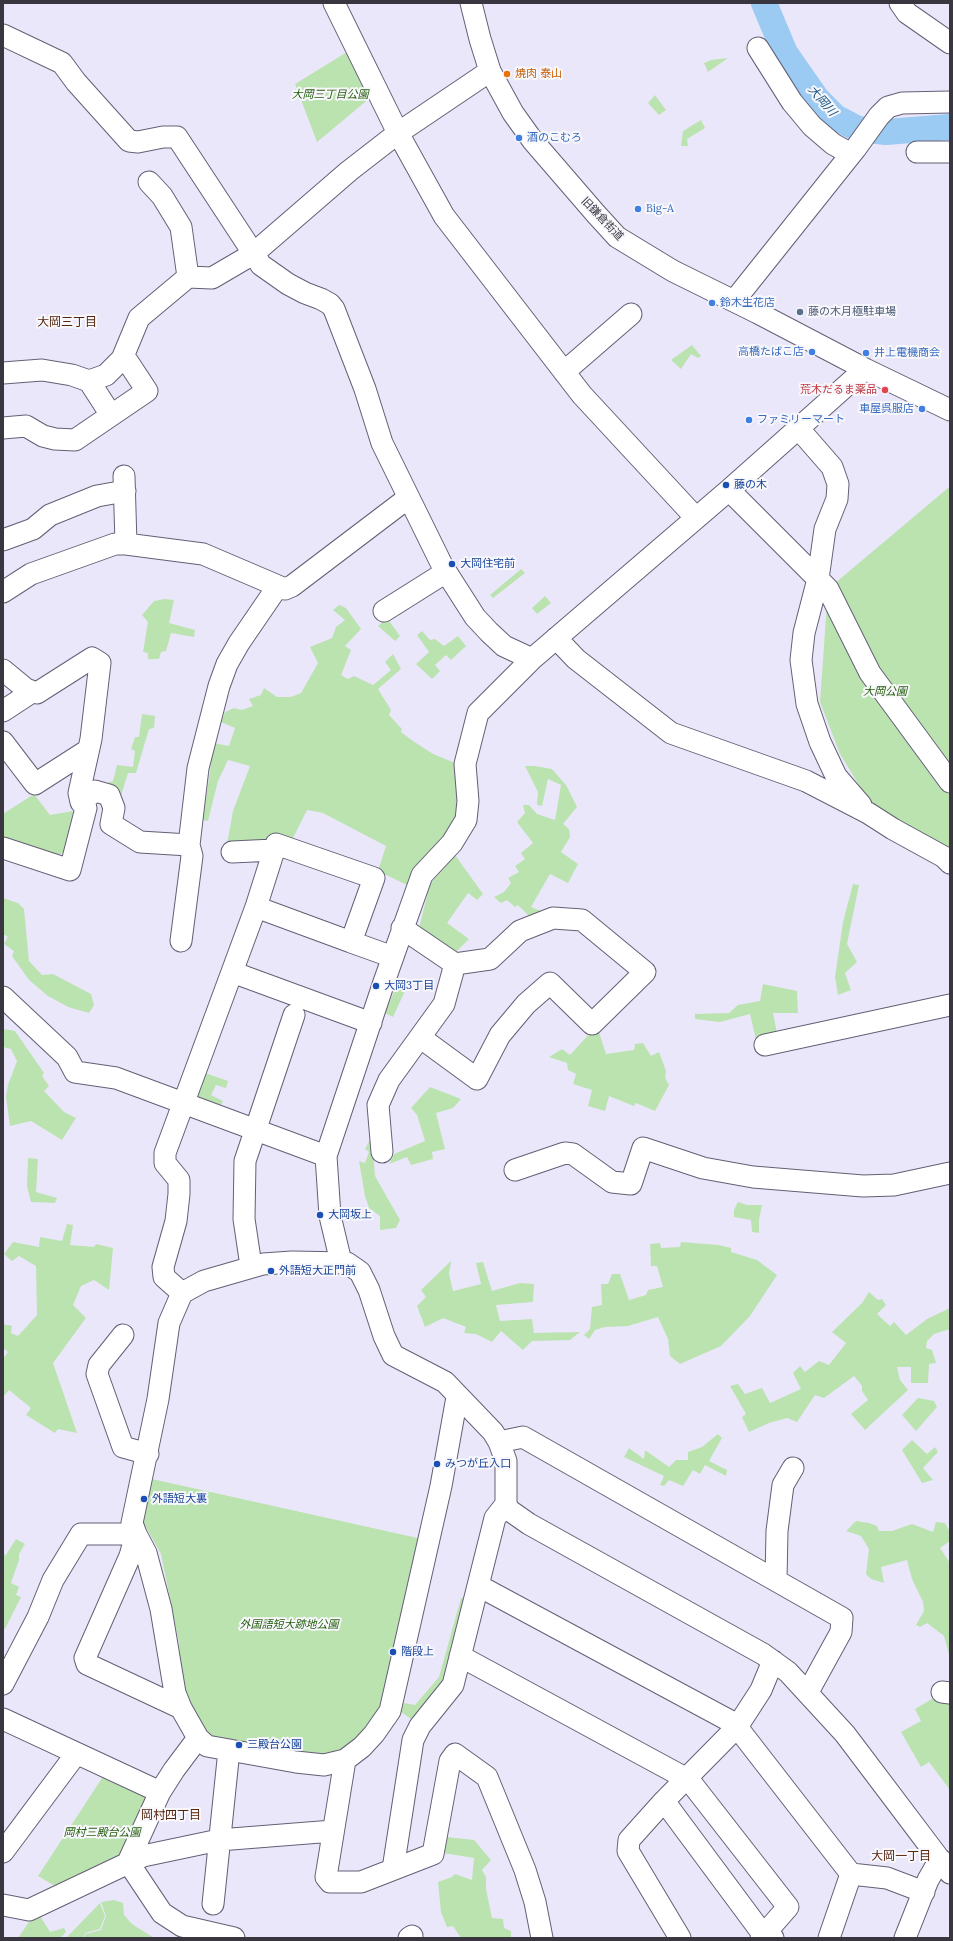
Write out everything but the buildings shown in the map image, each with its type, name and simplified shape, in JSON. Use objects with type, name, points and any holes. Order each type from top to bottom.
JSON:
[{"type":"street","points":[[334,3],[398,133],[444,216],[582,395],[696,518]]},
{"type":"street","name":"旧鎌倉街道","points":[[472,3],[480,39],[490,71],[513,112],[533,141],[617,237],[673,271],[734,301],[865,370],[950,410]]},
{"type":"street","points":[[900,3],[907,13],[950,43]]},
{"type":"street","points":[[3,35],[62,63],[76,82],[129,141],[138,142],[163,137],[177,137],[237,226],[261,265],[273,275],[305,293],[330,304],[334,309],[366,389],[382,443],[446,572],[474,616],[489,632],[504,646],[532,659]]},
{"type":"street","points":[[758,48],[792,102],[808,121],[833,144],[854,151]]},
{"type":"street","points":[[89,381],[106,375],[122,359],[139,318],[188,277],[212,278],[253,254],[349,172],[398,133],[490,71]]},
{"type":"street","points":[[734,301],[854,151],[878,116],[888,107],[902,103],[950,102]]},
{"type":"street","points":[[917,152],[950,152]]},
{"type":"street","points":[[149,182],[162,196],[181,227],[188,277]]},
{"type":"street","points":[[564,372],[631,314]]},
{"type":"street","points":[[3,428],[26,426],[43,436],[55,439],[75,440],[147,391],[128,362],[122,359]]},
{"type":"street","points":[[3,373],[42,370],[72,375],[89,381],[111,415]]},
{"type":"street","points":[[341,1262],[330,1216],[326,1156],[402,928],[422,875],[452,843],[466,820],[468,801],[465,764],[478,713],[532,659],[729,490],[865,370]]},
{"type":"street","points":[[798,428],[832,467],[838,484],[837,499],[825,529],[818,579],[804,633],[801,660],[807,704],[820,742],[836,776],[868,813]]},
{"type":"street","points":[[3,540],[33,529],[50,515],[125,484],[126,544]]},
{"type":"street","points":[[729,490],[828,589],[870,673],[950,782]]},
{"type":"street","points":[[3,591],[31,574],[115,544],[126,544],[203,554],[285,589],[292,586],[408,498]]},
{"type":"street","points":[[384,612],[446,572]]},
{"type":"street","points":[[181,941],[192,856],[189,845],[198,768],[219,686],[227,664],[238,643],[278,586]]},
{"type":"street","points":[[556,638],[576,659],[671,733],[806,781],[868,813],[893,829],[944,857],[950,862]]},
{"type":"street","points":[[3,670],[26,689],[37,693],[92,658],[100,663],[91,739],[79,793],[81,802],[86,808],[70,870],[3,848]]},
{"type":"street","points":[[3,711],[32,692]]},
{"type":"street","points":[[3,742],[35,784],[88,750]]},
{"type":"street","points":[[81,802],[95,791],[110,794],[114,808],[111,824],[140,842],[189,845]]},
{"type":"street","points":[[182,1293],[164,1277],[163,1267],[175,1228],[179,1194],[179,1180],[165,1163],[165,1153],[185,1103],[256,907],[276,844],[374,878],[351,942]]},
{"type":"street","points":[[232,852],[274,850]]},
{"type":"street","points":[[256,907],[393,958]]},
{"type":"street","points":[[402,928],[455,964],[490,959],[520,931],[553,918],[582,920],[644,972],[592,1024],[550,983],[526,1004],[500,1035],[477,1079],[421,1038]]},
{"type":"street","points":[[382,1152],[378,1105],[389,1080],[421,1038],[444,1004],[455,964]]},
{"type":"street","points":[[232,972],[371,1023]]},
{"type":"street","points":[[3,998],[67,1057],[75,1072],[116,1078],[326,1156]]},
{"type":"street","points":[[765,1045],[950,1005]]},
{"type":"street","points":[[251,1266],[244,1219],[245,1160],[294,1015]]},
{"type":"street","points":[[515,1170],[565,1153],[573,1154],[612,1182],[631,1184],[643,1148],[703,1168],[753,1177],[813,1182],[863,1186],[894,1184],[950,1173]]},
{"type":"street","points":[[457,1397],[441,1486],[390,1711],[374,1734],[362,1747],[345,1760],[324,1765],[296,1762],[207,1746],[198,1738],[181,1708],[175,1693],[161,1608],[146,1553],[132,1523],[148,1454],[158,1400],[169,1323],[182,1293],[204,1281],[251,1266],[292,1262],[347,1263],[360,1272],[369,1290],[384,1336],[393,1355],[445,1382],[457,1397],[493,1432],[499,1442],[506,1461],[506,1504],[509,1510],[518,1517],[773,1661],[788,1672],[846,1734],[924,1841],[945,1866],[924,1892],[905,1938]]},
{"type":"street","points":[[123,1335],[99,1365],[97,1374],[123,1447],[148,1454]]},
{"type":"street","points":[[499,1442],[523,1437],[842,1618],[841,1632],[808,1692]]},
{"type":"street","points":[[776,1580],[777,1531],[783,1485],[793,1468]]},
{"type":"street","points":[[393,1869],[417,1729],[453,1685],[495,1518],[506,1504]]},
{"type":"street","points":[[3,1684],[38,1617],[53,1580],[81,1534],[136,1534]]},
{"type":"street","points":[[136,1534],[130,1556],[85,1658],[87,1664],[181,1708]]},
{"type":"street","points":[[479,1586],[730,1721],[737,1727],[851,1874],[887,1878],[924,1892]]},
{"type":"street","points":[[460,1656],[687,1778],[788,1907],[766,1936],[759,1929],[664,1801]]},
{"type":"street","points":[[680,1938],[628,1851],[629,1840],[664,1801],[737,1727],[760,1690],[773,1661]]},
{"type":"street","points":[[3,1719],[160,1792]]},
{"type":"street","points":[[128,1862],[160,1792],[174,1770],[198,1738]]},
{"type":"street","points":[[213,1904],[229,1750]]},
{"type":"street","points":[[3,1852],[76,1754]]},
{"type":"street","points":[[345,1760],[326,1877],[330,1882],[361,1882],[433,1854],[450,1761],[455,1754],[487,1777],[526,1870],[535,1902],[542,1938]]},
{"type":"street","points":[[3,1905],[29,1910],[143,1856],[220,1840],[333,1832]]},
{"type":"street","points":[[128,1862],[162,1913],[182,1926],[234,1938]]},
{"type":"street","points":[[829,1938],[851,1874]]},
{"type":"green space","name":"大岡三丁目公園","points":[[347,52],[370,98],[317,142],[295,84]]},
{"type":"green space","points":[[728,58],[708,72],[704,63],[711,60]]},
{"type":"green space","points":[[655,95],[666,110],[659,115],[648,103]]},
{"type":"green space","points":[[701,120],[705,128],[687,139],[688,146],[681,146],[683,131]]},
{"type":"green space","points":[[692,345],[701,356],[698,358],[691,354],[681,369],[671,360]]},
{"type":"green space","name":"大岡公園","points":[[948,488],[950,489],[950,851],[870,803],[840,754],[820,702],[828,589]]},
{"type":"green space","points":[[521,569],[525,573],[493,598],[490,595]]},
{"type":"green space","points":[[545,596],[551,603],[537,614],[532,608]]},
{"type":"green space","points":[[165,599],[174,600],[169,623],[195,630],[194,637],[171,633],[166,651],[161,652],[159,659],[148,659],[148,653],[143,652],[148,622],[142,615],[154,601]]},
{"type":"green space","points":[[339,605],[346,608],[361,629],[345,646],[351,650],[341,675],[348,679],[354,676],[373,685],[391,670],[385,662],[393,654],[401,669],[378,689],[391,710],[389,715],[402,729],[401,732],[413,741],[433,754],[460,765],[462,818],[411,887],[378,871],[386,846],[323,813],[307,810],[291,842],[227,844],[233,811],[250,766],[228,760],[218,781],[208,821],[203,820],[214,743],[229,746],[235,728],[221,722],[225,712],[234,708],[242,710],[253,706],[249,699],[261,695],[264,688],[277,697],[291,697],[301,693],[318,663],[310,647],[332,638],[336,627],[345,620],[333,610]]},
{"type":"green space","points":[[387,618],[400,636],[395,641],[378,626]]},
{"type":"green space","points":[[422,631],[430,640],[435,639],[444,646],[458,636],[466,646],[451,660],[446,655],[435,665],[440,671],[432,679],[416,664],[429,652],[417,635]]},
{"type":"green space","points":[[142,714],[155,716],[154,728],[149,729],[136,773],[128,773],[120,799],[107,788],[107,783],[113,781],[117,765],[133,767],[135,751],[131,749],[135,737],[139,737]]},
{"type":"green space","points":[[525,766],[552,769],[566,785],[577,807],[563,824],[569,829],[570,837],[561,852],[578,864],[568,883],[550,874],[531,907],[544,912],[531,918],[518,905],[515,907],[507,900],[501,903],[494,897],[504,892],[511,883],[508,878],[519,872],[515,866],[525,859],[521,853],[533,843],[517,822],[525,813],[523,805],[529,805],[537,814],[555,820],[561,785],[548,779],[542,806],[537,805],[538,792]]},
{"type":"green space","points":[[34,794],[50,815],[73,811],[66,850],[59,855],[3,837],[3,814]]},
{"type":"green space","points":[[455,855],[483,894],[477,900],[468,893],[447,923],[469,939],[454,954],[419,928],[430,884]]},
{"type":"green space","points":[[853,884],[859,885],[847,944],[857,962],[845,973],[851,990],[838,995],[835,977],[843,922]]},
{"type":"green space","points":[[3,898],[18,903],[24,909],[29,961],[42,975],[53,974],[91,994],[94,1005],[89,1013],[68,1007],[48,996],[29,980],[12,956],[14,951],[4,944],[8,937],[3,934]]},
{"type":"green space","points":[[763,984],[797,991],[798,1013],[773,1013],[778,1038],[757,1044],[750,1014],[720,1022],[695,1019],[695,1014],[729,1013],[738,1005],[760,1001]]},
{"type":"green space","points":[[396,987],[405,991],[393,1017],[385,1013]]},
{"type":"green space","points":[[3,1029],[15,1031],[44,1073],[42,1076],[49,1086],[44,1091],[64,1112],[76,1118],[62,1140],[31,1121],[10,1126],[6,1097],[8,1085],[17,1061],[11,1049],[3,1047]]},
{"type":"green space","points":[[591,1032],[599,1032],[606,1054],[634,1050],[635,1044],[643,1043],[651,1056],[659,1052],[666,1071],[665,1078],[669,1085],[655,1111],[636,1103],[634,1106],[609,1096],[605,1111],[588,1106],[592,1090],[573,1084],[576,1074],[568,1070],[567,1063],[549,1057],[562,1049],[570,1055]]},
{"type":"green space","points":[[205,1073],[228,1081],[226,1088],[216,1085],[211,1095],[223,1101],[220,1107],[195,1097]]},
{"type":"green space","points":[[430,1087],[461,1099],[453,1108],[436,1113],[445,1149],[432,1152],[433,1159],[411,1165],[407,1157],[389,1164],[394,1154],[425,1141],[417,1115],[411,1108]]},
{"type":"green space","points":[[372,1136],[375,1176],[400,1220],[396,1228],[380,1230],[380,1216],[369,1208],[365,1196],[359,1161],[365,1163],[369,1152],[365,1149]]},
{"type":"green space","points":[[28,1158],[38,1159],[36,1192],[57,1198],[55,1203],[31,1202],[27,1186]]},
{"type":"green space","points":[[738,1202],[747,1205],[762,1205],[759,1220],[759,1233],[752,1232],[751,1220],[734,1217],[734,1210]]},
{"type":"green space","points":[[67,1224],[73,1225],[70,1245],[94,1247],[96,1244],[113,1248],[109,1290],[94,1280],[81,1286],[73,1305],[86,1318],[53,1363],[77,1433],[58,1429],[55,1433],[26,1415],[31,1408],[9,1390],[3,1397],[3,1359],[8,1352],[3,1348],[3,1324],[12,1326],[11,1333],[18,1336],[37,1315],[36,1266],[19,1256],[12,1261],[4,1254],[13,1242],[39,1247],[40,1237],[62,1241]]},
{"type":"green space","points":[[681,1242],[719,1245],[731,1248],[731,1252],[757,1260],[777,1275],[750,1316],[721,1346],[680,1364],[670,1356],[668,1339],[658,1317],[628,1326],[605,1327],[595,1330],[589,1339],[584,1335],[590,1329],[592,1307],[602,1305],[601,1284],[608,1284],[612,1274],[620,1274],[629,1300],[646,1295],[648,1290],[663,1287],[657,1266],[651,1266],[650,1244],[660,1243],[661,1248],[680,1247]]},
{"type":"green space","points":[[451,1261],[449,1274],[453,1291],[481,1284],[476,1263],[483,1262],[492,1291],[520,1283],[534,1284],[533,1302],[496,1305],[500,1321],[532,1319],[534,1333],[580,1332],[570,1340],[532,1341],[523,1350],[501,1331],[492,1342],[476,1334],[464,1333],[466,1327],[443,1318],[425,1327],[417,1306],[426,1297],[421,1290]]},
{"type":"green space","points":[[869,1292],[878,1300],[882,1299],[886,1305],[877,1314],[890,1326],[894,1322],[906,1335],[927,1319],[950,1308],[950,1329],[934,1334],[927,1341],[926,1348],[932,1350],[936,1363],[929,1364],[928,1383],[911,1383],[911,1367],[897,1367],[900,1380],[908,1390],[865,1430],[851,1414],[868,1400],[862,1391],[862,1386],[854,1376],[824,1398],[815,1395],[797,1422],[787,1418],[769,1423],[749,1432],[742,1417],[746,1414],[730,1386],[738,1384],[745,1394],[762,1388],[770,1403],[801,1389],[793,1373],[800,1366],[805,1372],[819,1361],[829,1365],[846,1343],[832,1332],[862,1303]]},
{"type":"green space","points":[[918,1398],[934,1401],[937,1407],[916,1431],[902,1415]]},
{"type":"green space","points":[[718,1434],[722,1438],[709,1461],[727,1470],[726,1476],[705,1465],[700,1474],[693,1470],[683,1486],[669,1480],[664,1486],[660,1485],[664,1476],[624,1457],[629,1448],[644,1459],[645,1450],[669,1467],[676,1460],[688,1460],[688,1452],[702,1447]]},
{"type":"green space","points":[[912,1440],[927,1454],[935,1447],[938,1452],[923,1468],[933,1480],[922,1483],[902,1450]]},
{"type":"green space","name":"外国語短大跡地公園","points":[[152,1479],[422,1539],[387,1706],[351,1748],[329,1755],[212,1742],[199,1727],[182,1685],[179,1643],[161,1554],[142,1520]]},
{"type":"green space","points":[[856,1521],[877,1526],[879,1531],[892,1531],[912,1524],[933,1532],[936,1522],[945,1523],[950,1532],[950,1541],[940,1548],[950,1563],[950,1658],[944,1636],[927,1623],[920,1627],[916,1625],[924,1611],[923,1602],[912,1579],[907,1560],[881,1567],[884,1583],[871,1579],[866,1574],[869,1549],[861,1536],[846,1531]]},
{"type":"green space","points":[[16,1539],[25,1544],[19,1554],[19,1560],[11,1583],[19,1587],[16,1595],[21,1597],[5,1629],[3,1628],[3,1554],[6,1555]]},
{"type":"green space","points":[[461,1598],[470,1599],[447,1684],[414,1721],[401,1712],[404,1703],[415,1705],[439,1677]]},
{"type":"green space","points":[[935,1697],[950,1698],[950,1790],[929,1762],[921,1767],[901,1732],[921,1721],[915,1709]]},
{"type":"green space","name":"岡村三殿台公園","points":[[104,1775],[147,1796],[123,1858],[60,1889],[38,1876]]},
{"type":"green space","points":[[447,1837],[474,1840],[491,1860],[482,1870],[486,1877],[486,1889],[492,1918],[503,1919],[504,1928],[511,1931],[511,1938],[461,1938],[453,1926],[447,1927],[441,1912],[438,1882],[452,1877],[455,1874],[472,1880],[474,1858],[443,1853]]},
{"type":"green space","points":[[114,1900],[123,1903],[124,1915],[132,1924],[154,1938],[84,1938],[85,1934],[101,1930],[106,1916],[101,1902]]},
{"type":"green space","points":[[100,1903],[105,1916],[100,1929],[85,1933],[83,1938],[66,1938]]},
{"type":"green space","points":[[40,1916],[50,1932],[64,1928],[66,1932],[60,1938],[18,1938],[29,1922],[18,1918]]},
{"type":"waterway","name":"大岡川","points":[[764,3],[785,53],[817,99],[835,117],[858,129],[886,132],[950,127]]},
{"type":"place","name":"焼肉 泰山","points":[[507,74]]},
{"type":"place","name":"酒のこむろ","points":[[519,138]]},
{"type":"place","name":"Big-A","points":[[638,209]]},
{"type":"place","name":"鈴木生花店","points":[[712,303]]},
{"type":"place","name":"藤の木月極駐車場","points":[[800,312]]},
{"type":"place","name":"高橋たばこ店","points":[[812,352]]},
{"type":"place","name":"井上電機商会","points":[[866,353]]},
{"type":"place","name":"荒木だるま薬品","points":[[885,390]]},
{"type":"place","name":"車屋呉服店","points":[[922,409]]},
{"type":"place","name":"ファミリーマート","points":[[749,420]]},
{"type":"place","name":"藤の木","points":[[726,485]]},
{"type":"place","name":"大岡住宅前","points":[[452,564]]},
{"type":"place","name":"大岡3丁目","points":[[376,986]]},
{"type":"place","name":"大岡坂上","points":[[320,1215]]},
{"type":"place","name":"外語短大正門前","points":[[271,1271]]},
{"type":"place","name":"みつが丘入口","points":[[437,1464]]},
{"type":"place","name":"外語短大裏","points":[[144,1499]]},
{"type":"place","name":"階段上","points":[[393,1652]]},
{"type":"place","name":"三殿台公園","points":[[239,1745]]},
{"type":"district","name":"大岡三丁目","points":[[67,323]]},
{"type":"district","name":"岡村四丁目","points":[[171,1816]]},
{"type":"district","name":"大岡一丁目","points":[[901,1857]]}]
